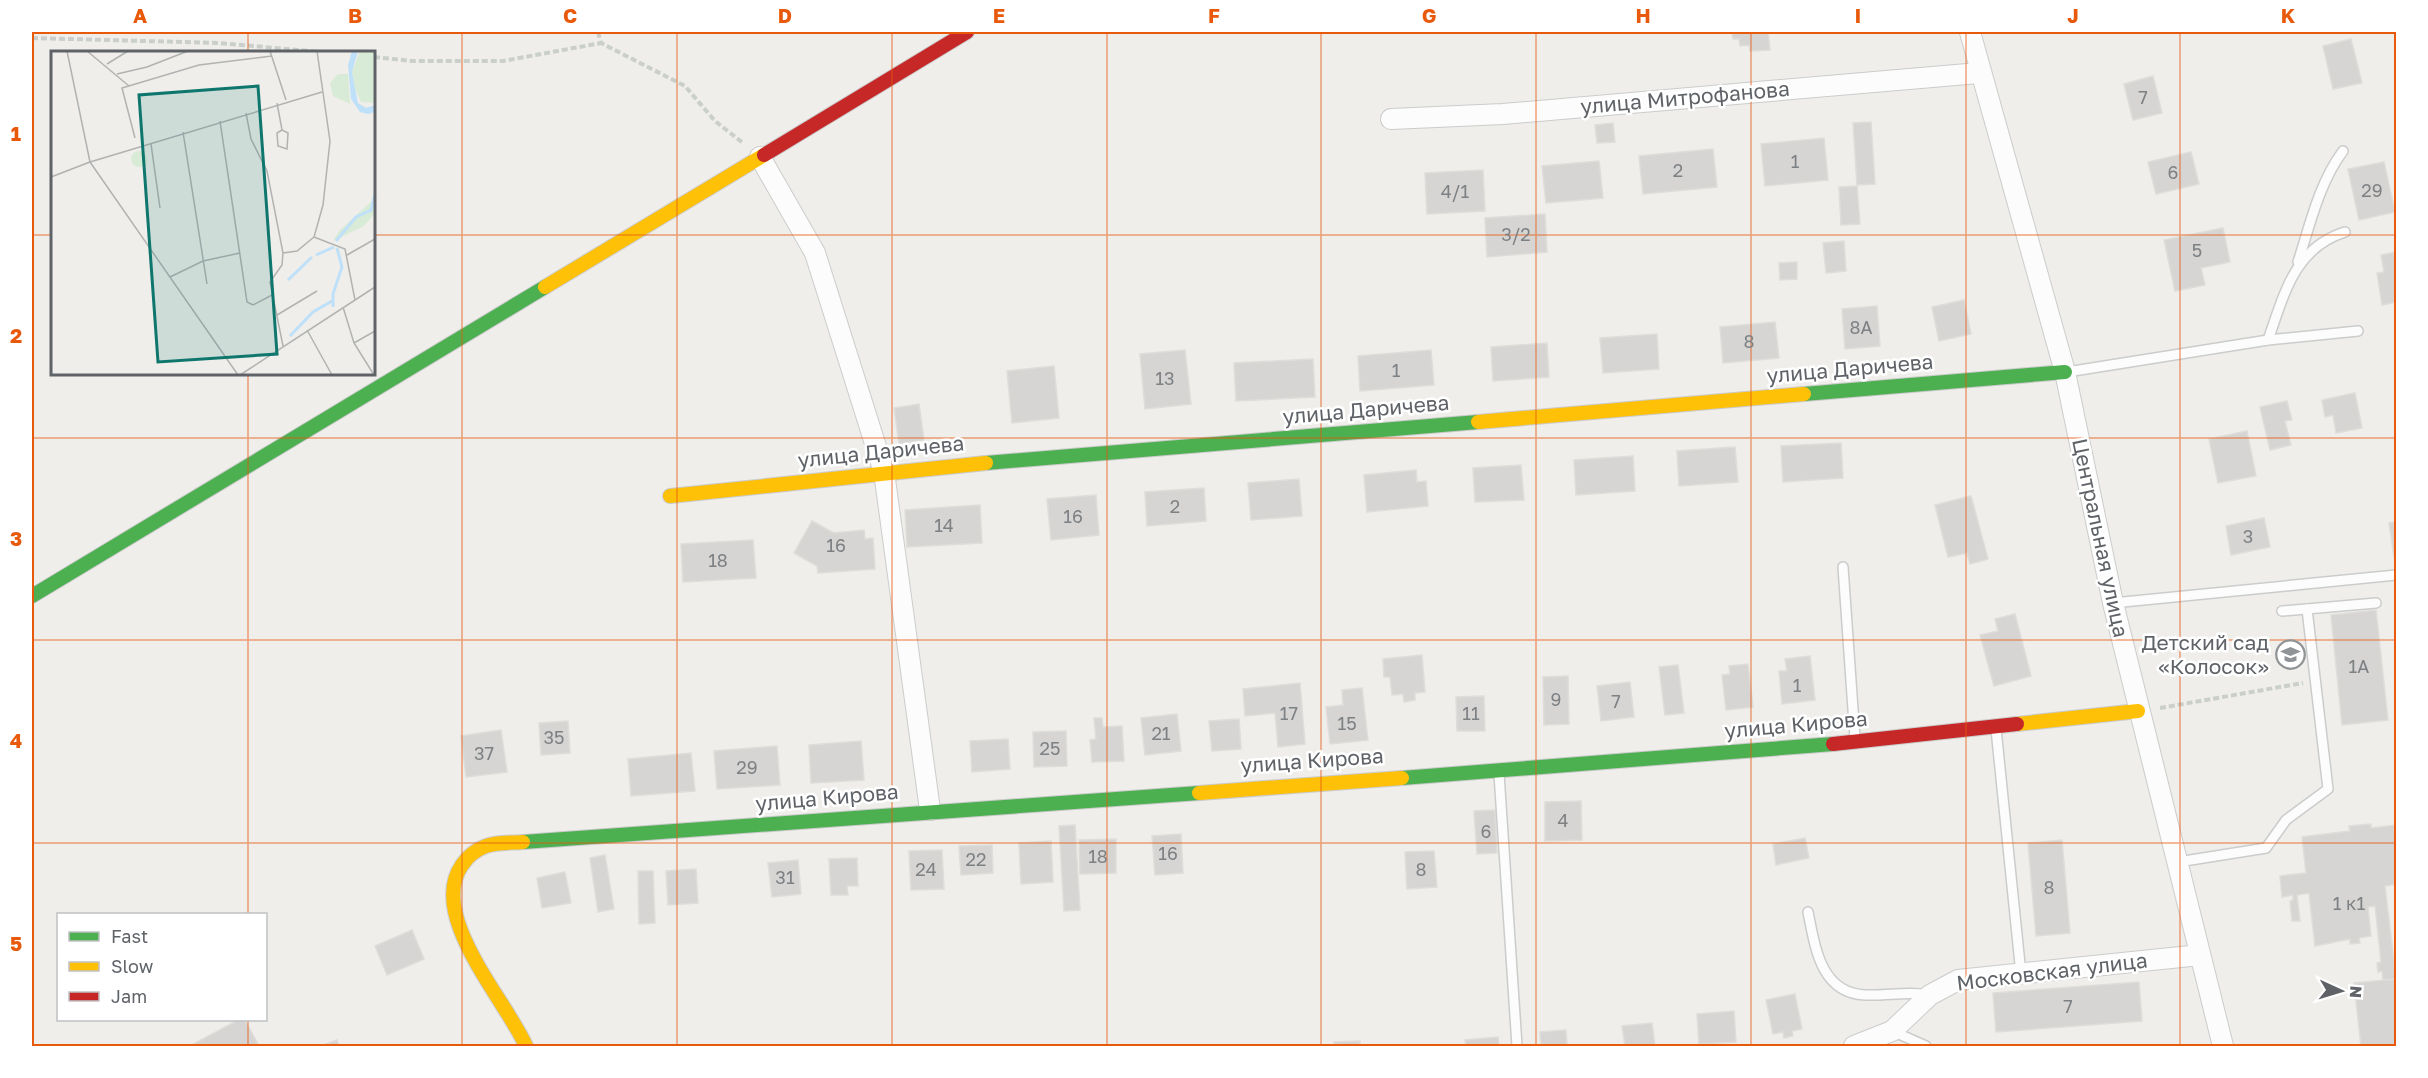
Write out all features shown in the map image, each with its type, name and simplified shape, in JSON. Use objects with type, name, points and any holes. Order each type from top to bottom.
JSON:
[{"type":"street","points":[[32,596],[967,32]]},
{"type":"street","name":"Центральная улица","points":[[1970,32],[1979,73],[2065,372],[2112,603],[2223,1047]]},
{"type":"street","name":"улица Митрофанова","points":[[1391,119],[1515,113],[1979,73]]},
{"type":"street","points":[[760,157],[814,253],[884,472],[930,810]]},
{"type":"street","name":"улица Даричева","points":[[670,496],[884,472],[2065,372]]},
{"type":"street","name":"улица Кирова","points":[[526,1047],[478,964],[456,919],[451,898],[454,876],[467,856],[488,845],[1498,768],[1763,751],[2138,711]]},
{"type":"street","name":"Московская улица","points":[[1854,1047],[1892,1031],[1930,994],[1958,980],[2200,955]]},
{"type":"lane","points":[[2268,340],[2333,163],[2343,151]]},
{"type":"lane","points":[[2294,273],[2319,243],[2345,232]]},
{"type":"lane","points":[[2065,372],[2268,340],[2358,331]]},
{"type":"lane","points":[[1843,567],[1855,741]]},
{"type":"lane","points":[[2112,603],[2397,575]]},
{"type":"lane","points":[[2282,611],[2376,603]]},
{"type":"lane","points":[[2176,862],[2266,848],[2286,820],[2328,789],[2307,609]]},
{"type":"lane","points":[[1996,726],[2021,975]]},
{"type":"lane","points":[[1498,768],[1517,1047]]},
{"type":"lane","points":[[1808,912],[1819,961],[1830,980],[1846,991],[1865,995],[1910,991],[1930,994]]},
{"type":"lane","points":[[1892,1031],[1926,1047]]},
{"type":"path","points":[[598,32],[601,43]]},
{"type":"path","points":[[32,38],[219,43],[310,51]]},
{"type":"path","points":[[375,57],[412,61],[503,61],[601,43],[685,86],[715,121],[760,157]]},
{"type":"path","points":[[2138,711],[2315,681]]},
{"type":"building","points":[[1732,32],[1768,32],[1770,50],[1750,51],[1749,45],[1740,46],[1739,39],[1733,39]]},
{"type":"building","points":[[2351,39],[2362,83],[2333,89],[2323,46]]},
{"type":"building","points":[[2153,76],[2162,113],[2133,120],[2124,84]]},
{"type":"building","points":[[1871,122],[1875,184],[1857,185],[1853,123]]},
{"type":"building","points":[[1613,123],[1615,142],[1597,143],[1595,125]]},
{"type":"building","points":[[1824,138],[1828,180],[1765,186],[1761,144]]},
{"type":"building","points":[[1713,149],[1717,187],[1643,194],[1639,156]]},
{"type":"building","points":[[2191,152],[2199,184],[2156,194],[2148,162]]},
{"type":"building","points":[[1599,161],[1603,198],[1546,203],[1542,166]]},
{"type":"building","points":[[2384,162],[2395,212],[2359,220],[2348,169]]},
{"type":"building","points":[[1483,170],[1485,211],[1427,214],[1425,173]]},
{"type":"building","points":[[1857,186],[1860,224],[1841,225],[1839,187]]},
{"type":"building","points":[[1545,214],[1547,252],[1487,257],[1485,218]]},
{"type":"building","points":[[2223,228],[2230,262],[2201,268],[2205,285],[2175,291],[2164,240]]},
{"type":"building","points":[[1844,241],[1846,271],[1826,273],[1823,243]]},
{"type":"building","points":[[2396,252],[2396,302],[2382,305],[2377,273],[2384,272],[2381,255]]},
{"type":"building","points":[[1797,262],[1797,279],[1780,280],[1779,263]]},
{"type":"building","points":[[1964,300],[1971,334],[1939,341],[1932,307]]},
{"type":"building","points":[[1877,306],[1880,346],[1845,349],[1842,309]]},
{"type":"building","points":[[1775,322],[1779,358],[1723,363],[1720,327]]},
{"type":"building","points":[[1657,334],[1659,369],[1603,373],[1600,338]]},
{"type":"building","points":[[1547,343],[1549,377],[1493,381],[1491,347]]},
{"type":"building","points":[[1185,350],[1191,404],[1145,409],[1140,354]]},
{"type":"building","points":[[1431,350],[1434,385],[1360,391],[1358,356]]},
{"type":"building","points":[[1313,359],[1315,397],[1236,401],[1234,363]]},
{"type":"building","points":[[1054,366],[1059,418],[1012,423],[1007,371]]},
{"type":"building","points":[[2355,393],[2362,428],[2336,433],[2333,415],[2325,417],[2322,400]]},
{"type":"building","points":[[2287,401],[2292,420],[2285,421],[2291,445],[2270,450],[2260,407]]},
{"type":"building","points":[[919,404],[924,440],[899,444],[894,408]]},
{"type":"building","points":[[2247,431],[2256,476],[2218,483],[2209,439]]},
{"type":"building","points":[[1841,443],[1843,478],[1783,482],[1781,446]]},
{"type":"building","points":[[1735,447],[1738,482],[1679,486],[1677,451]]},
{"type":"building","points":[[1633,456],[1635,491],[1576,495],[1574,460]]},
{"type":"building","points":[[1521,465],[1524,500],[1475,502],[1473,468]]},
{"type":"building","points":[[1416,470],[1417,482],[1426,481],[1428,506],[1367,512],[1364,475]]},
{"type":"building","points":[[1299,479],[1302,516],[1251,520],[1248,483]]},
{"type":"building","points":[[1204,488],[1206,521],[1147,526],[1145,492]]},
{"type":"building","points":[[1096,495],[1099,535],[1051,540],[1047,499]]},
{"type":"building","points":[[1971,496],[1988,559],[1970,564],[1967,553],[1948,557],[1935,505]]},
{"type":"building","points":[[980,505],[982,543],[907,547],[905,510]]},
{"type":"building","points":[[2264,518],[2270,547],[2231,555],[2226,526]]},
{"type":"building","points":[[812,521],[834,533],[864,530],[865,539],[873,538],[875,569],[818,573],[817,566],[794,553]]},
{"type":"building","points":[[2396,522],[2396,557],[2394,557],[2389,523]]},
{"type":"building","points":[[753,540],[756,578],[683,582],[681,544]]},
{"type":"building","points":[[2376,610],[2388,720],[2342,725],[2331,615]]},
{"type":"building","points":[[2015,614],[2031,676],[1994,686],[1980,635],[1998,631],[1995,619]]},
{"type":"building","points":[[1422,655],[1425,692],[1415,693],[1415,700],[1404,702],[1403,694],[1392,695],[1390,677],[1384,677],[1383,659]]},
{"type":"building","points":[[1810,656],[1815,700],[1782,704],[1779,671],[1787,671],[1785,659]]},
{"type":"building","points":[[1748,664],[1753,707],[1726,710],[1722,675],[1730,674],[1729,666]]},
{"type":"building","points":[[1678,665],[1684,713],[1665,715],[1659,667]]},
{"type":"building","points":[[1568,676],[1569,724],[1544,725],[1543,677]]},
{"type":"building","points":[[1630,682],[1634,717],[1601,721],[1597,686]]},
{"type":"building","points":[[1300,683],[1305,744],[1278,747],[1275,713],[1245,716],[1243,689]]},
{"type":"building","points":[[1362,688],[1368,740],[1330,744],[1326,707],[1343,705],[1342,690]]},
{"type":"building","points":[[1484,696],[1485,731],[1457,731],[1456,697]]},
{"type":"building","points":[[1177,714],[1181,751],[1145,755],[1141,718]]},
{"type":"building","points":[[1094,718],[1102,718],[1103,727],[1122,726],[1124,761],[1092,762],[1090,740],[1096,739]]},
{"type":"building","points":[[1239,719],[1241,749],[1212,751],[1209,721]]},
{"type":"building","points":[[568,721],[570,753],[541,755],[539,723]]},
{"type":"building","points":[[501,730],[507,772],[466,777],[461,736]]},
{"type":"building","points":[[1066,731],[1067,766],[1034,767],[1033,732]]},
{"type":"building","points":[[1008,739],[1010,769],[972,772],[970,741]]},
{"type":"building","points":[[861,741],[864,780],[811,783],[809,745]]},
{"type":"building","points":[[777,746],[780,785],[717,789],[714,751]]},
{"type":"building","points":[[691,753],[695,791],[631,796],[628,759]]},
{"type":"building","points":[[1581,801],[1582,840],[1545,841],[1545,802]]},
{"type":"building","points":[[1495,810],[1497,853],[1477,854],[1474,811]]},
{"type":"building","points":[[2371,824],[2371,828],[2396,825],[2396,884],[2385,886],[2394,961],[2396,961],[2396,979],[2383,980],[2382,971],[2378,972],[2377,963],[2381,962],[2375,906],[2368,907],[2371,936],[2359,938],[2360,943],[2350,944],[2350,939],[2315,946],[2309,893],[2297,895],[2300,921],[2292,921],[2290,901],[2293,900],[2293,895],[2282,897],[2280,876],[2306,873],[2302,837],[2350,831],[2349,826]]},
{"type":"building","points":[[1075,825],[1080,910],[1064,911],[1059,826]]},
{"type":"building","points":[[1181,834],[1183,873],[1155,875],[1152,836]]},
{"type":"building","points":[[1805,838],[1809,858],[1776,865],[1773,844]]},
{"type":"building","points":[[1116,839],[1116,873],[1080,874],[1079,840]]},
{"type":"building","points":[[2062,840],[2070,933],[2036,936],[2028,843]]},
{"type":"building","points":[[1051,841],[1053,882],[1021,884],[1019,843]]},
{"type":"building","points":[[992,845],[993,873],[961,875],[959,846]]},
{"type":"building","points":[[942,850],[944,889],[911,890],[909,851]]},
{"type":"building","points":[[1434,851],[1437,887],[1407,889],[1405,852]]},
{"type":"building","points":[[605,855],[614,909],[598,912],[590,858]]},
{"type":"building","points":[[857,858],[858,886],[847,886],[848,895],[831,895],[829,859]]},
{"type":"building","points":[[798,860],[801,894],[772,897],[768,863]]},
{"type":"building","points":[[696,869],[698,903],[668,905],[666,871]]},
{"type":"building","points":[[638,871],[653,871],[655,923],[639,924]]},
{"type":"building","points":[[565,872],[571,903],[542,908],[537,878]]},
{"type":"building","points":[[412,930],[424,959],[387,975],[375,946]]},
{"type":"building","points":[[2396,979],[2396,1046],[2361,1046],[2354,983]]},
{"type":"building","points":[[2139,982],[2142,1021],[1996,1032],[1993,993]]},
{"type":"building","points":[[1795,994],[1802,1029],[1792,1031],[1793,1036],[1784,1038],[1783,1032],[1773,1034],[1766,1000]]},
{"type":"building","points":[[1734,1011],[1736,1042],[1699,1044],[1697,1014]]},
{"type":"building","points":[[236,1021],[246,1021],[258,1044],[253,1046],[190,1046]]},
{"type":"building","points":[[1652,1023],[1655,1046],[1625,1046],[1622,1026]]},
{"type":"building","points":[[1566,1030],[1567,1046],[1541,1046],[1540,1032]]},
{"type":"building","points":[[1498,1037],[1499,1046],[1466,1046],[1465,1040]]},
{"type":"building","points":[[337,1040],[339,1046],[321,1046]]},
{"type":"building","points":[[1360,1041],[1360,1046],[1334,1046],[1334,1042]]},
{"type":"traffic: fast","points":[[32,596],[545,287]]},
{"type":"traffic: fast","points":[[1804,394],[2065,372]]},
{"type":"traffic: fast","points":[[986,463],[1478,422]]},
{"type":"traffic: fast","points":[[1402,778],[1833,744]]},
{"type":"traffic: fast","points":[[523,842],[1199,793]]},
{"type":"traffic: slow","points":[[545,287],[764,155]]},
{"type":"traffic: slow","points":[[1478,422],[1804,394]]},
{"type":"traffic: slow","points":[[670,496],[986,463]]},
{"type":"traffic: slow","points":[[2017,724],[2138,711]]},
{"type":"traffic: slow","points":[[1199,793],[1402,778]]},
{"type":"traffic: slow","points":[[523,842],[486,846],[469,856],[462,865],[454,885],[454,908],[461,932],[473,957],[526,1046]]},
{"type":"traffic: jam","points":[[764,155],[967,32]]},
{"type":"traffic: jam","points":[[1833,744],[2017,724]]},
{"type":"place","name":"Детский сад «Колосок»","points":[[2290,655]]}]
